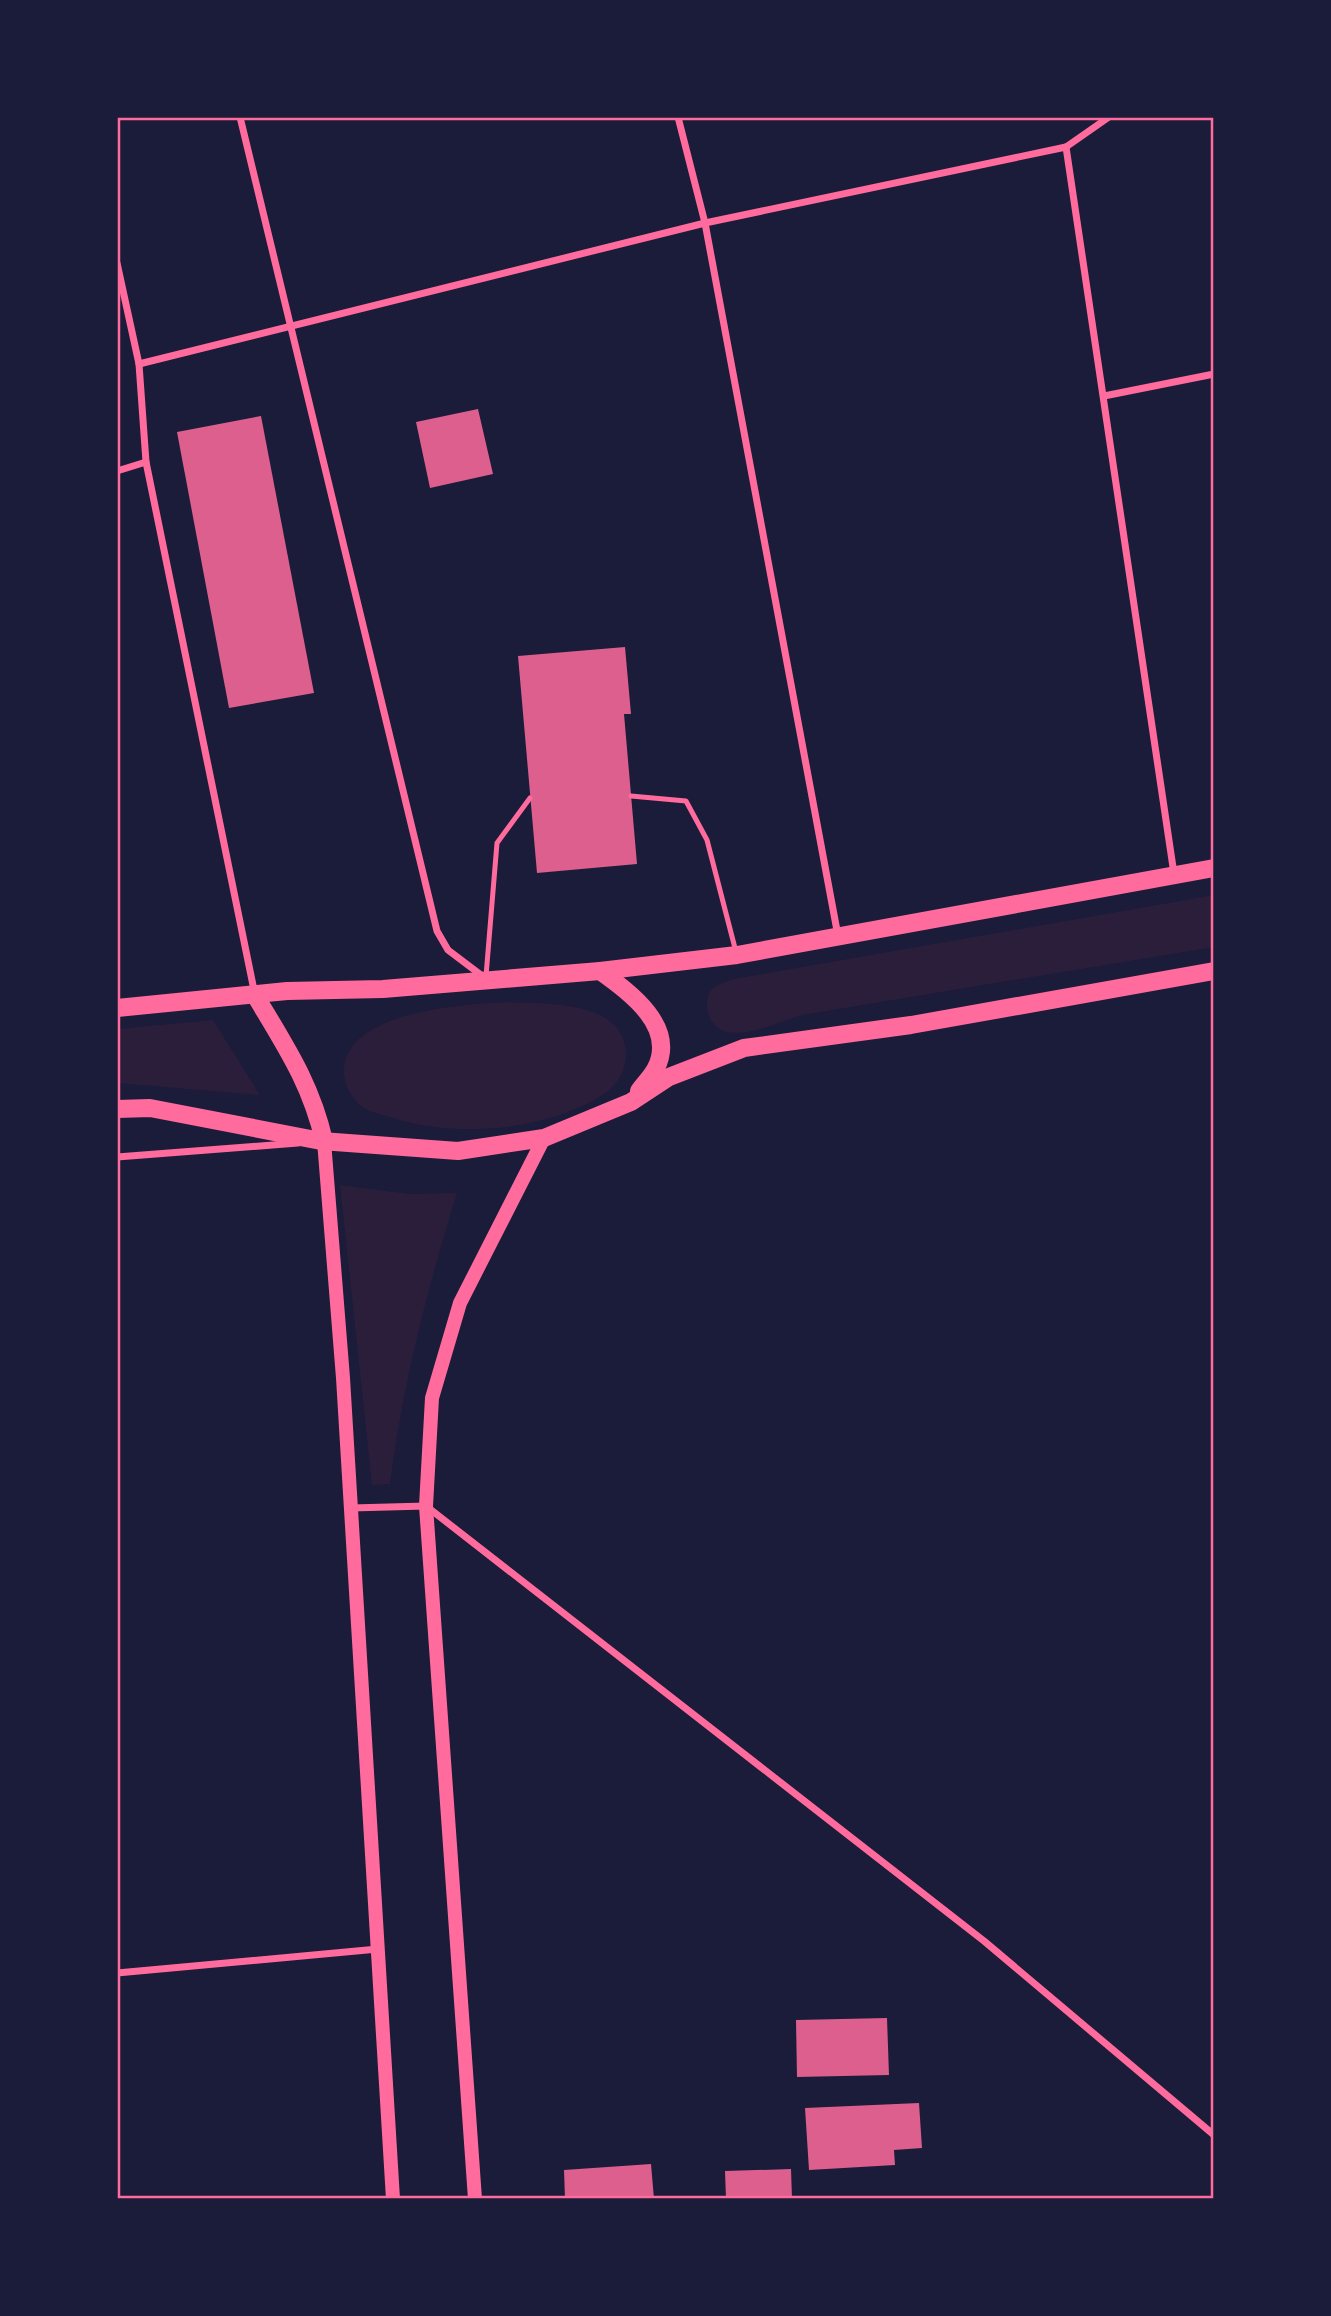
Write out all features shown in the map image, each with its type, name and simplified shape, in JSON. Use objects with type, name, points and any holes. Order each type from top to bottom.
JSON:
[{"type":"main road","points":[[117,1008],[255,995],[383,989],[486,978],[600,971],[737,955],[1214,868]]},
{"type":"main road","points":[[600,971],[631,993],[651,1018],[661,1038],[657,1067],[631,1102]]},
{"type":"main road","points":[[117,1109],[150,1108],[324,1141],[458,1151],[544,1138],[631,1102],[669,1077],[744,1048],[911,1025],[1214,971]]},
{"type":"main road","points":[[255,995],[291,1049],[313,1103],[324,1141],[332,1219],[351,1508],[393,2199]]},
{"type":"main road","points":[[475,2199],[426,1507],[432,1398],[460,1303],[544,1138]]},
{"type":"street","points":[[240,117],[438,931],[448,950],[486,978]]},
{"type":"street","points":[[678,117],[705,223],[838,936]]},
{"type":"street","points":[[139,363],[705,223],[1066,147],[1109,117]]},
{"type":"street","points":[[1066,147],[1174,875]]},
{"type":"street","points":[[117,263],[139,363],[146,462],[255,995]]},
{"type":"street","points":[[1104,396],[1214,374]]},
{"type":"street","points":[[117,471],[146,462]]},
{"type":"street","points":[[117,1157],[324,1141]]},
{"type":"street","points":[[351,1508],[426,1507],[984,1941],[1214,2135]]},
{"type":"street","points":[[117,1973],[378,1949]]},
{"type":"lane","points":[[631,796],[686,801],[707,839],[737,955]]},
{"type":"lane","points":[[486,978],[497,843],[530,798]]},
{"type":"shaded area","points":[[1214,895],[1214,947],[802,1015],[745,1032],[721,1030],[715,1026],[708,1014],[707,1000],[713,988],[734,979]]},
{"type":"shaded area","points":[[543,1003],[582,1009],[613,1024],[623,1037],[626,1055],[623,1071],[615,1085],[584,1105],[559,1115],[532,1123],[476,1129],[422,1125],[396,1119],[365,1108],[351,1094],[346,1084],[344,1069],[350,1050],[365,1034],[411,1014],[465,1005]]},
{"type":"shaded area","points":[[213,1020],[260,1095],[117,1083],[117,1029]]},
{"type":"shaded area","points":[[340,1185],[409,1194],[457,1193],[417,1337],[390,1484],[372,1485]]},
{"type":"building","points":[[478,409],[493,474],[430,488],[416,422]]},
{"type":"building","points":[[261,416],[314,693],[229,708],[177,432]]},
{"type":"building","points":[[625,647],[631,714],[624,714],[637,864],[537,873],[518,656]]},
{"type":"building","points":[[887,2018],[889,2075],[797,2077],[796,2020]]},
{"type":"building","points":[[919,2103],[922,2148],[894,2150],[895,2165],[809,2170],[805,2108]]},
{"type":"building","points":[[651,2164],[654,2199],[565,2199],[564,2170]]},
{"type":"building","points":[[791,2169],[792,2199],[726,2199],[725,2171]]}]
